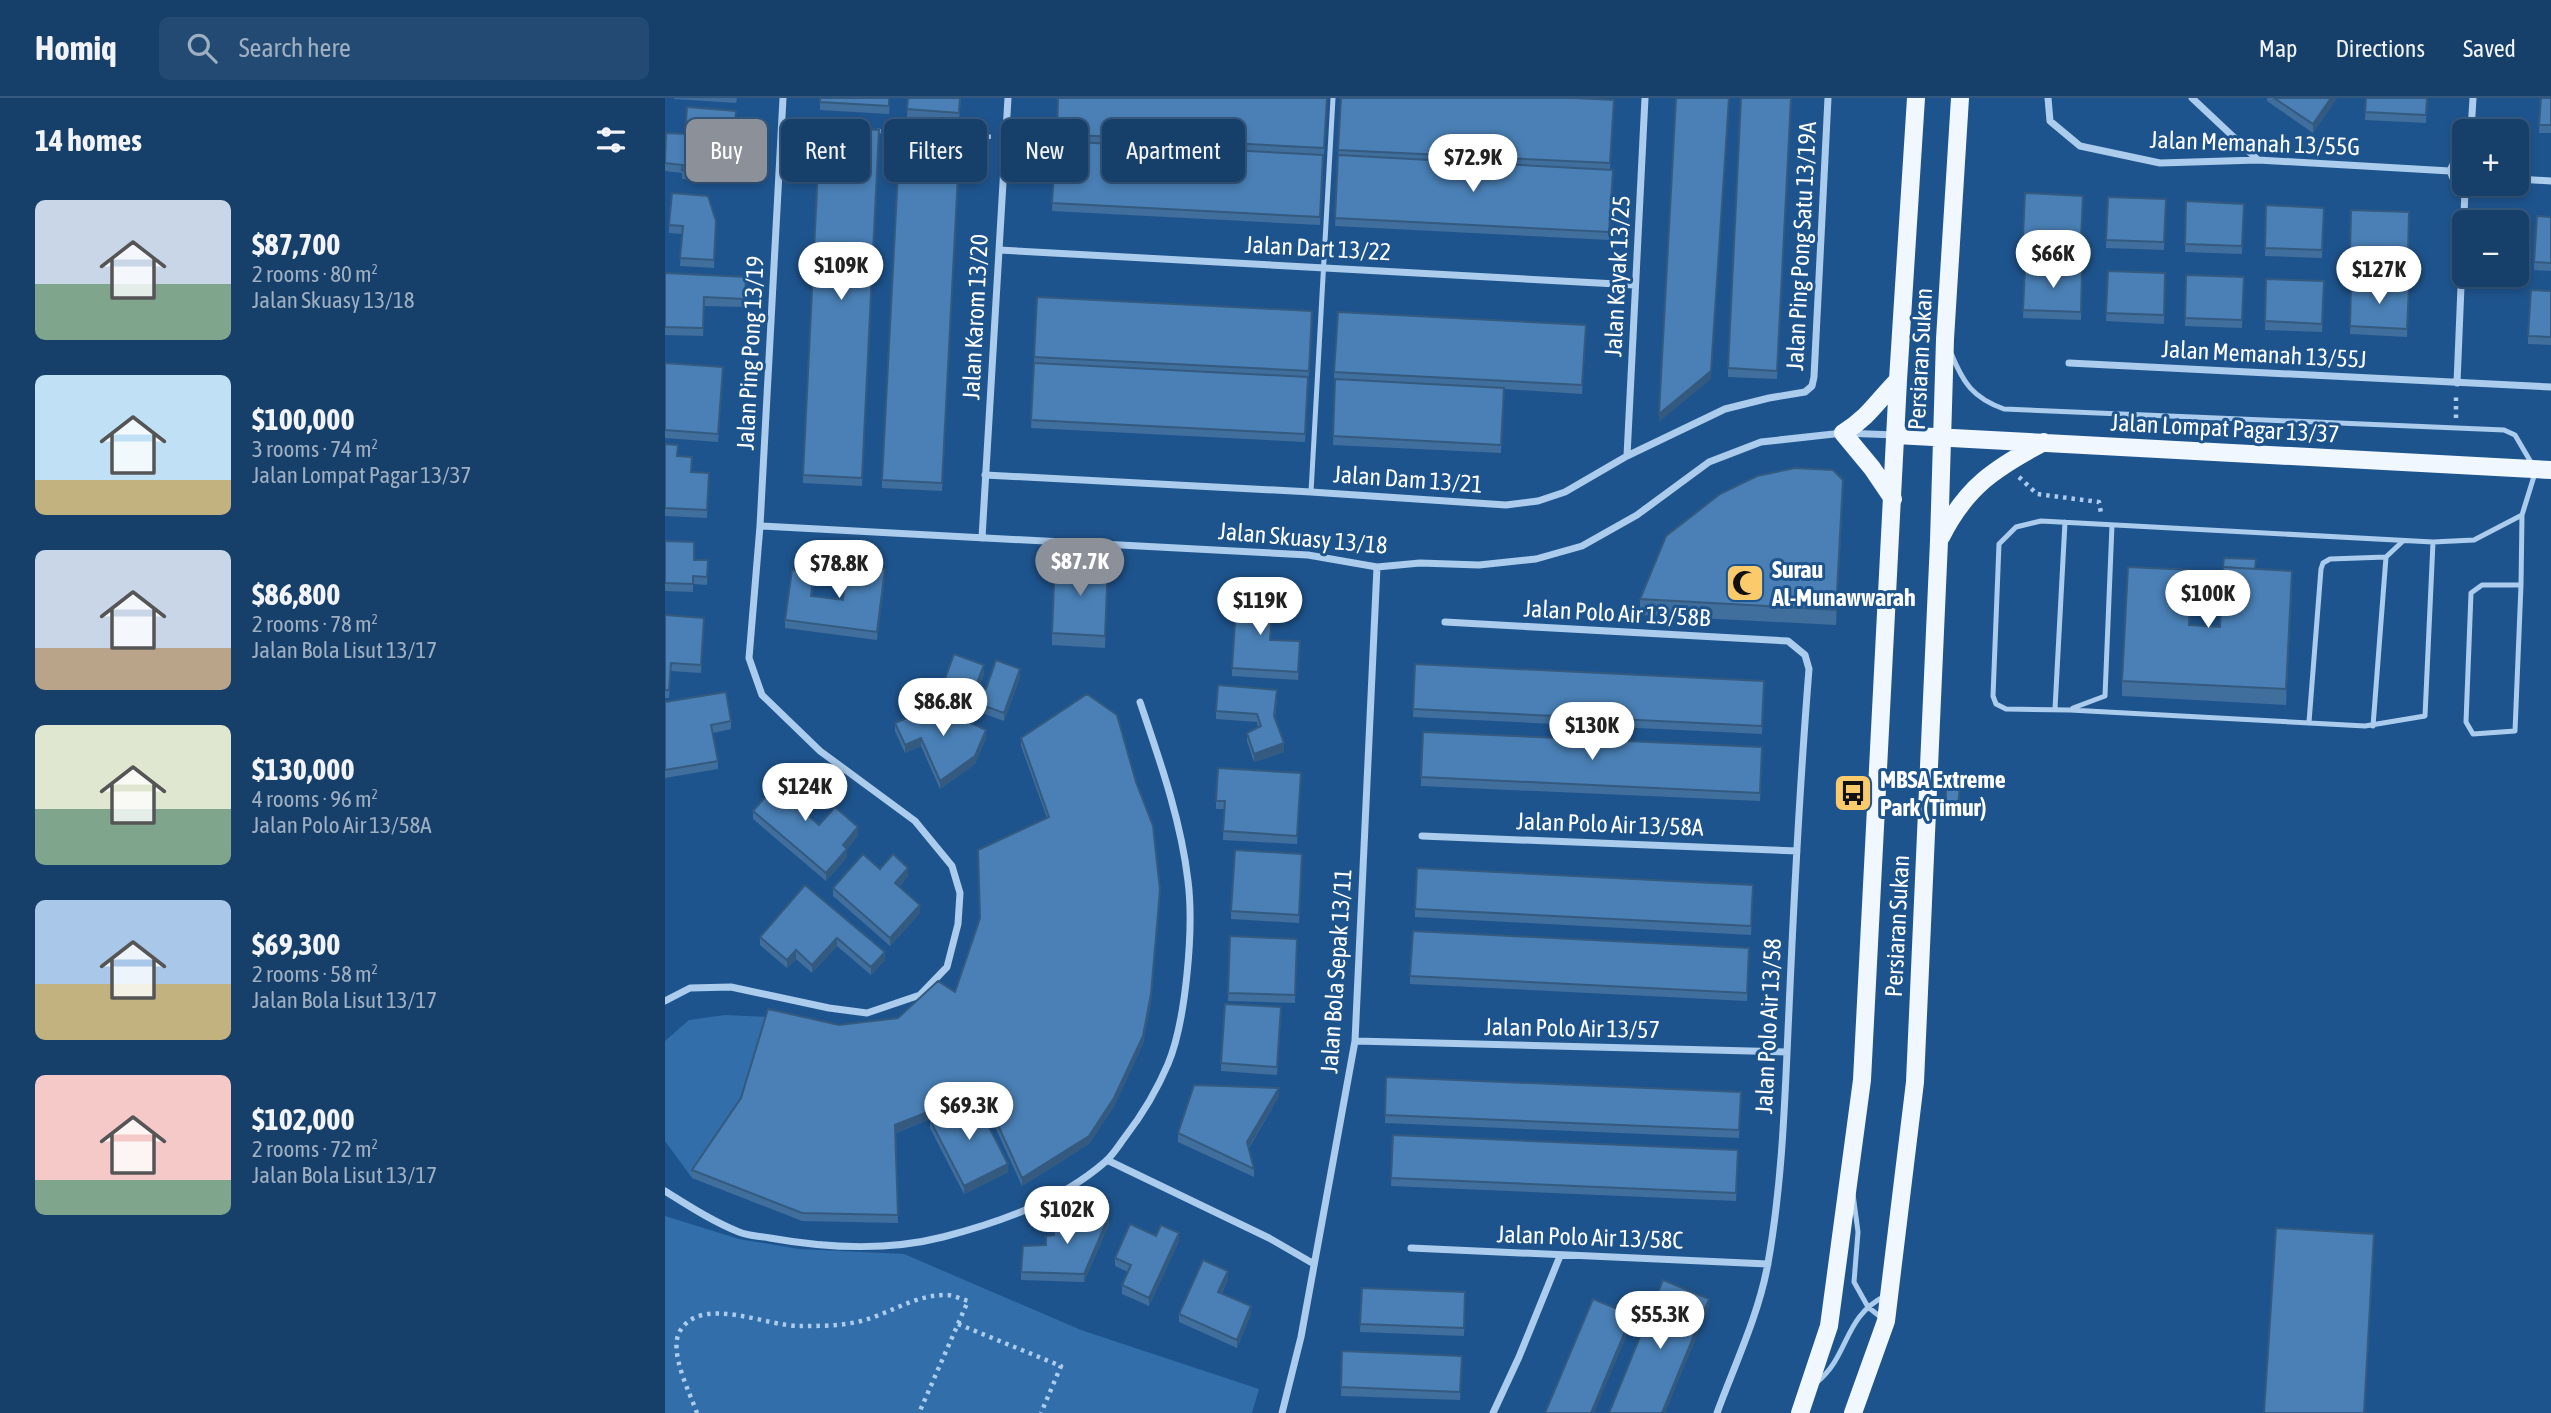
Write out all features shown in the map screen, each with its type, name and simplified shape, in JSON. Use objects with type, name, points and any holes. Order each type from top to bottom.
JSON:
[{"type":"main road","name":"Persiaran Sukan","points":[[1800,1413],[1829,1326],[1861,1080],[1898,380],[1916,98]]},
{"type":"main road","name":"Persiaran Sukan","points":[[1853,1413],[1886,1321],[1915,1082],[1939,541],[1945,339],[1960,98]]},
{"type":"main road","points":[[1893,499],[1843,433],[1861,422],[1881,396],[1898,380]]},
{"type":"main road","name":"Jalan Lompat Pagar 13/37","points":[[1896,435],[2543,470]]},
{"type":"main road","points":[[1939,541],[1954,512],[1974,488],[1995,470],[2044,442]]},
{"type":"street","name":"Jalan Ping Pong 13/19","points":[[782,119],[783,98]]},
{"type":"street","name":"Jalan Karom 13/20","points":[[1006,119],[1008,98]]},
{"type":"street","name":"Jalan Kayak 13/25","points":[[1627,456],[1645,98]]},
{"type":"street","name":"Jalan Ping Pong Satu 13/19A","points":[[1805,392],[1812,386],[1814,377],[1828,98]]},
{"type":"street","name":"Jalan Memanah 13/55G","points":[[2048,98],[2050,121],[2080,146],[2161,163],[2258,160],[2450,171]]},
{"type":"street","points":[[2192,98],[2258,160]]},
{"type":"street","points":[[2472,119],[2473,98]]},
{"type":"street","name":"Jalan Ping Pong 13/19","points":[[665,1001],[690,988],[731,987],[866,1013],[920,995],[947,967],[958,924],[960,893],[952,866],[915,821],[820,751],[762,695],[749,658],[760,526],[781,144]]},
{"type":"street","points":[[2452,167],[2452,176]]},
{"type":"street","points":[[2529,180],[2551,181]]},
{"type":"street","name":"Jalan Karom 13/20","points":[[982,538],[1003,182]]},
{"type":"street","points":[[2457,383],[2465,196]]},
{"type":"street","name":"Jalan Dart 13/22","points":[[999,250],[1635,285]]},
{"type":"street","name":"Jalan Memanah 13/55J","points":[[2069,363],[2551,387]]},
{"type":"street","name":"Jalan Dam 13/21","points":[[985,475],[1506,505],[1538,501],[1565,492],[1627,456],[1725,409],[1805,392]]},
{"type":"street","name":"Jalan Skuasy 13/18","points":[[760,526],[1308,555],[1377,567],[1420,563],[1479,565],[1535,559],[1582,545],[1637,515],[1709,462],[1761,442],[1843,433],[1896,435]]},
{"type":"street","name":"Jalan Bola Sepak 13/11","points":[[1282,1413],[1301,1337],[1355,1041],[1377,567]]},
{"type":"street","name":"Jalan Polo Air 13/58B","points":[[1444,622],[1788,641]]},
{"type":"street","name":"Jalan Polo Air 13/58","points":[[1717,1413],[1759,1302],[1768,1264],[1777,1201],[1809,669],[1805,655],[1788,641]]},
{"type":"street","points":[[665,1191],[702,1214],[741,1233],[812,1244],[861,1246],[921,1242],[982,1227],[1030,1209],[1076,1184],[1107,1160],[1140,1118],[1168,1063],[1183,1003],[1189,940],[1189,882],[1174,810],[1140,702]]},
{"type":"street","name":"Jalan Polo Air 13/58A","points":[[1422,836],[1797,851]]},
{"type":"street","name":"Jalan Polo Air 13/57","points":[[1355,1041],[1787,1052]]},
{"type":"street","points":[[1107,1160],[1269,1238],[1314,1264]]},
{"type":"street","name":"Jalan Polo Air 13/58C","points":[[1411,1248],[1768,1264]]},
{"type":"street","points":[[1493,1413],[1560,1256]]},
{"type":"lane","points":[[1311,492],[1333,98]]},
{"type":"lane","points":[[1945,339],[1960,377],[1986,402],[2004,409],[2504,430],[2515,435],[2543,470],[2522,515],[2521,585],[2515,731],[2473,734],[2466,722],[2471,593],[2482,585],[2521,585]]},
{"type":"lane","points":[[2433,542],[2425,716],[2373,726],[2070,709],[2006,709],[1996,704],[1993,696],[1999,544],[2016,527],[2041,521],[2433,542],[2474,540],[2522,515]]},
{"type":"lane","points":[[2055,709],[2065,522]]},
{"type":"lane","points":[[2070,709],[2105,696],[2112,525]]},
{"type":"lane","points":[[2309,722],[2323,563],[2330,559],[2386,557],[2403,541]]},
{"type":"lane","points":[[2373,726],[2386,557]]},
{"type":"lane","points":[[1849,1176],[1858,1232],[1854,1282],[1868,1307],[1886,1321]]},
{"type":"lane","points":[[1809,1388],[1825,1376],[1837,1360],[1850,1328],[1868,1307],[1890,1293]]},
{"type":"path","points":[[870,131],[1001,137]]},
{"type":"path","points":[[2455,422],[2457,383]]},
{"type":"path","points":[[2015,470],[2020,480],[2037,494],[2099,502],[2103,524]]},
{"type":"path","points":[[2185,582],[2210,583]]},
{"type":"path","points":[[697,1413],[676,1353],[679,1332],[696,1317],[721,1312],[788,1326],[833,1325],[865,1320],[910,1302],[947,1295],[968,1301],[919,1413]]},
{"type":"path","points":[[958,1324],[1061,1366],[1041,1413]]},
{"type":"shaded area","points":[[725,1015],[768,1017],[741,1106],[692,1178],[665,1141],[665,1041],[689,1020]]},
{"type":"shaded area","points":[[665,1216],[739,1239],[799,1249],[904,1254],[1081,1330],[1259,1389],[1252,1413],[665,1413]]},
{"type":"building","points":[[820,98],[889,98],[889,106],[820,102]]},
{"type":"building","points":[[908,98],[960,98],[959,113],[907,109]]},
{"type":"building","points":[[1058,98],[1327,98],[1324,148],[1245,144],[1245,119],[1102,119],[1102,136],[1088,136],[1088,119],[1057,119]]},
{"type":"building","points":[[1341,98],[1614,100],[1610,163],[1338,150]]},
{"type":"building","points":[[1676,98],[1729,98],[1711,371],[1659,414]]},
{"type":"building","points":[[1741,98],[1791,98],[1777,371],[1728,368]]},
{"type":"building","points":[[2274,98],[2331,98],[2313,124]]},
{"type":"building","points":[[2366,98],[2427,98],[2426,115],[2365,112]]},
{"type":"building","points":[[2541,98],[2551,98],[2551,125],[2539,125]]},
{"type":"building","points":[[687,107],[736,111],[735,119],[686,119]]},
{"type":"building","points":[[686,120],[686,170],[682,170],[683,165],[665,163],[666,133],[685,134]]},
{"type":"building","points":[[870,130],[879,130],[862,478],[803,475],[817,182],[870,182]]},
{"type":"building","points":[[1088,143],[1102,143],[1102,182],[1245,182],[1245,151],[1323,155],[1320,217],[1052,203],[1053,182],[1088,182]]},
{"type":"building","points":[[1338,155],[1613,170],[1609,232],[1335,218]]},
{"type":"building","points":[[897,182],[958,182],[942,483],[882,480]]},
{"type":"building","points":[[672,193],[708,196],[716,221],[714,260],[680,258],[683,226],[669,225]]},
{"type":"building","points":[[2025,193],[2083,196],[2081,238],[2023,236]]},
{"type":"building","points":[[2108,197],[2166,199],[2164,242],[2106,240]]},
{"type":"building","points":[[2186,201],[2244,204],[2242,246],[2185,244]]},
{"type":"building","points":[[2266,205],[2324,208],[2322,250],[2265,248]]},
{"type":"building","points":[[2351,210],[2409,212],[2408,255],[2350,253]]},
{"type":"building","points":[[2537,216],[2551,217],[2551,263],[2534,262]]},
{"type":"building","points":[[2025,267],[2082,270],[2081,312],[2023,310]]},
{"type":"building","points":[[2108,271],[2165,273],[2164,315],[2106,313]]},
{"type":"building","points":[[665,273],[746,277],[745,299],[704,297],[703,328],[665,327]]},
{"type":"building","points":[[2186,275],[2244,277],[2242,320],[2185,318]]},
{"type":"building","points":[[2266,279],[2324,281],[2322,324],[2265,321]]},
{"type":"building","points":[[2351,284],[2409,286],[2407,329],[2350,326]]},
{"type":"building","points":[[2531,290],[2551,291],[2551,337],[2528,336]]},
{"type":"building","points":[[1037,297],[1312,311],[1309,371],[1034,357]]},
{"type":"building","points":[[1338,312],[1586,325],[1582,385],[1334,372]]},
{"type":"building","points":[[665,363],[723,367],[718,434],[665,430]]},
{"type":"building","points":[[1034,363],[1308,377],[1305,434],[1031,420]]},
{"type":"building","points":[[1335,379],[1504,388],[1501,445],[1333,436]]},
{"type":"building","points":[[665,444],[678,445],[677,456],[692,457],[691,472],[709,473],[707,510],[665,508]]},
{"type":"building","name":"Surau Al-Munawwarah","points":[[1795,468],[1833,470],[1843,480],[1836,610],[1640,599],[1666,536],[1720,494],[1757,476]]},
{"type":"building","points":[[665,541],[694,542],[694,560],[708,560],[707,577],[693,576],[693,584],[665,583]]},
{"type":"building","points":[[2224,558],[2256,559],[2255,569],[2223,567]]},
{"type":"building","points":[[1055,560],[1108,563],[1105,636],[1052,633]]},
{"type":"building","points":[[847,564],[885,569],[877,632],[785,620],[792,570],[814,572],[811,596],[843,600]]},
{"type":"building","points":[[2128,567],[2192,570],[2189,625],[2220,627],[2223,567],[2292,571],[2286,689],[2122,681]]},
{"type":"building","points":[[1237,592],[1273,594],[1270,640],[1300,641],[1298,672],[1232,668]]},
{"type":"building","points":[[665,615],[704,618],[701,665],[671,663],[669,690],[665,690]]},
{"type":"building","points":[[954,654],[984,665],[976,685],[986,689],[996,660],[1020,669],[1004,713],[941,690]]},
{"type":"building","points":[[1415,664],[1764,681],[1762,726],[1413,709]]},
{"type":"building","points":[[1218,685],[1277,690],[1274,716],[1284,743],[1254,754],[1247,733],[1261,726],[1257,714],[1216,711]]},
{"type":"building","points":[[726,692],[731,721],[711,725],[718,761],[665,770],[665,702]]},
{"type":"building","points":[[1087,694],[1117,715],[1136,782],[1153,826],[1160,890],[1151,994],[1143,1036],[1114,1098],[1089,1136],[1022,1178],[982,1090],[895,1125],[898,1215],[802,1213],[692,1170],[741,1098],[768,1009],[839,1025],[898,1018],[938,981],[955,992],[980,918],[978,850],[1049,817],[1021,738]]},
{"type":"building","points":[[935,706],[986,730],[975,756],[940,781],[921,738],[905,745],[895,723]]},
{"type":"building","points":[[1423,732],[1762,747],[1760,793],[1421,777]]},
{"type":"building","points":[[1218,768],[1301,773],[1297,836],[1223,831],[1225,801],[1216,801]]},
{"type":"building","points":[[789,770],[811,788],[796,805],[819,825],[835,807],[858,827],[843,845],[847,849],[826,873],[753,811]]},
{"type":"building","points":[[1849,778],[1862,779],[1861,804],[1847,803]]},
{"type":"building","points":[[1946,782],[1960,783],[1958,808],[1946,807]]},
{"type":"building","points":[[1235,850],[1302,854],[1299,915],[1231,911]]},
{"type":"building","points":[[863,854],[880,869],[893,854],[908,868],[895,883],[920,905],[890,938],[833,888]]},
{"type":"building","points":[[1417,868],[1753,885],[1751,926],[1415,909]]},
{"type":"building","points":[[805,885],[885,952],[871,967],[837,938],[812,965],[796,950],[787,960],[760,937]]},
{"type":"building","points":[[1413,931],[1749,948],[1747,993],[1410,976]]},
{"type":"building","points":[[1230,936],[1297,939],[1295,995],[1228,993]]},
{"type":"building","points":[[1225,1004],[1281,1007],[1277,1067],[1221,1063]]},
{"type":"building","points":[[1386,1077],[1741,1092],[1739,1130],[1385,1115]]},
{"type":"building","points":[[1194,1085],[1279,1088],[1247,1142],[1254,1169],[1178,1133]]},
{"type":"building","points":[[974,1098],[1008,1164],[964,1186],[930,1120]]},
{"type":"building","points":[[1393,1135],[1738,1150],[1736,1193],[1391,1178]]},
{"type":"building","points":[[1086,1206],[1109,1216],[1084,1274],[1021,1272],[1023,1246],[1046,1245],[1046,1236],[1054,1235],[1054,1227],[1069,1216],[1079,1221]]},
{"type":"building","points":[[1130,1224],[1156,1236],[1161,1225],[1179,1233],[1149,1298],[1122,1285],[1131,1265],[1115,1258]]},
{"type":"building","points":[[2276,1228],[2374,1234],[2364,1413],[2264,1413]]},
{"type":"building","points":[[1203,1260],[1228,1271],[1218,1292],[1251,1306],[1237,1340],[1179,1314]]},
{"type":"building","points":[[1663,1280],[1709,1299],[1662,1413],[1609,1413]]},
{"type":"building","points":[[1362,1288],[1465,1292],[1464,1328],[1360,1324]]},
{"type":"building","points":[[1593,1299],[1632,1315],[1591,1413],[1545,1413]]},
{"type":"building","points":[[1342,1351],[1462,1356],[1460,1392],[1341,1387]]},
{"type":"place","name":"Surau Al-Munawwarah","points":[[1745,583]]},
{"type":"place","name":"MBSA Extreme Park (Timur)","points":[[1853,793]]}]
